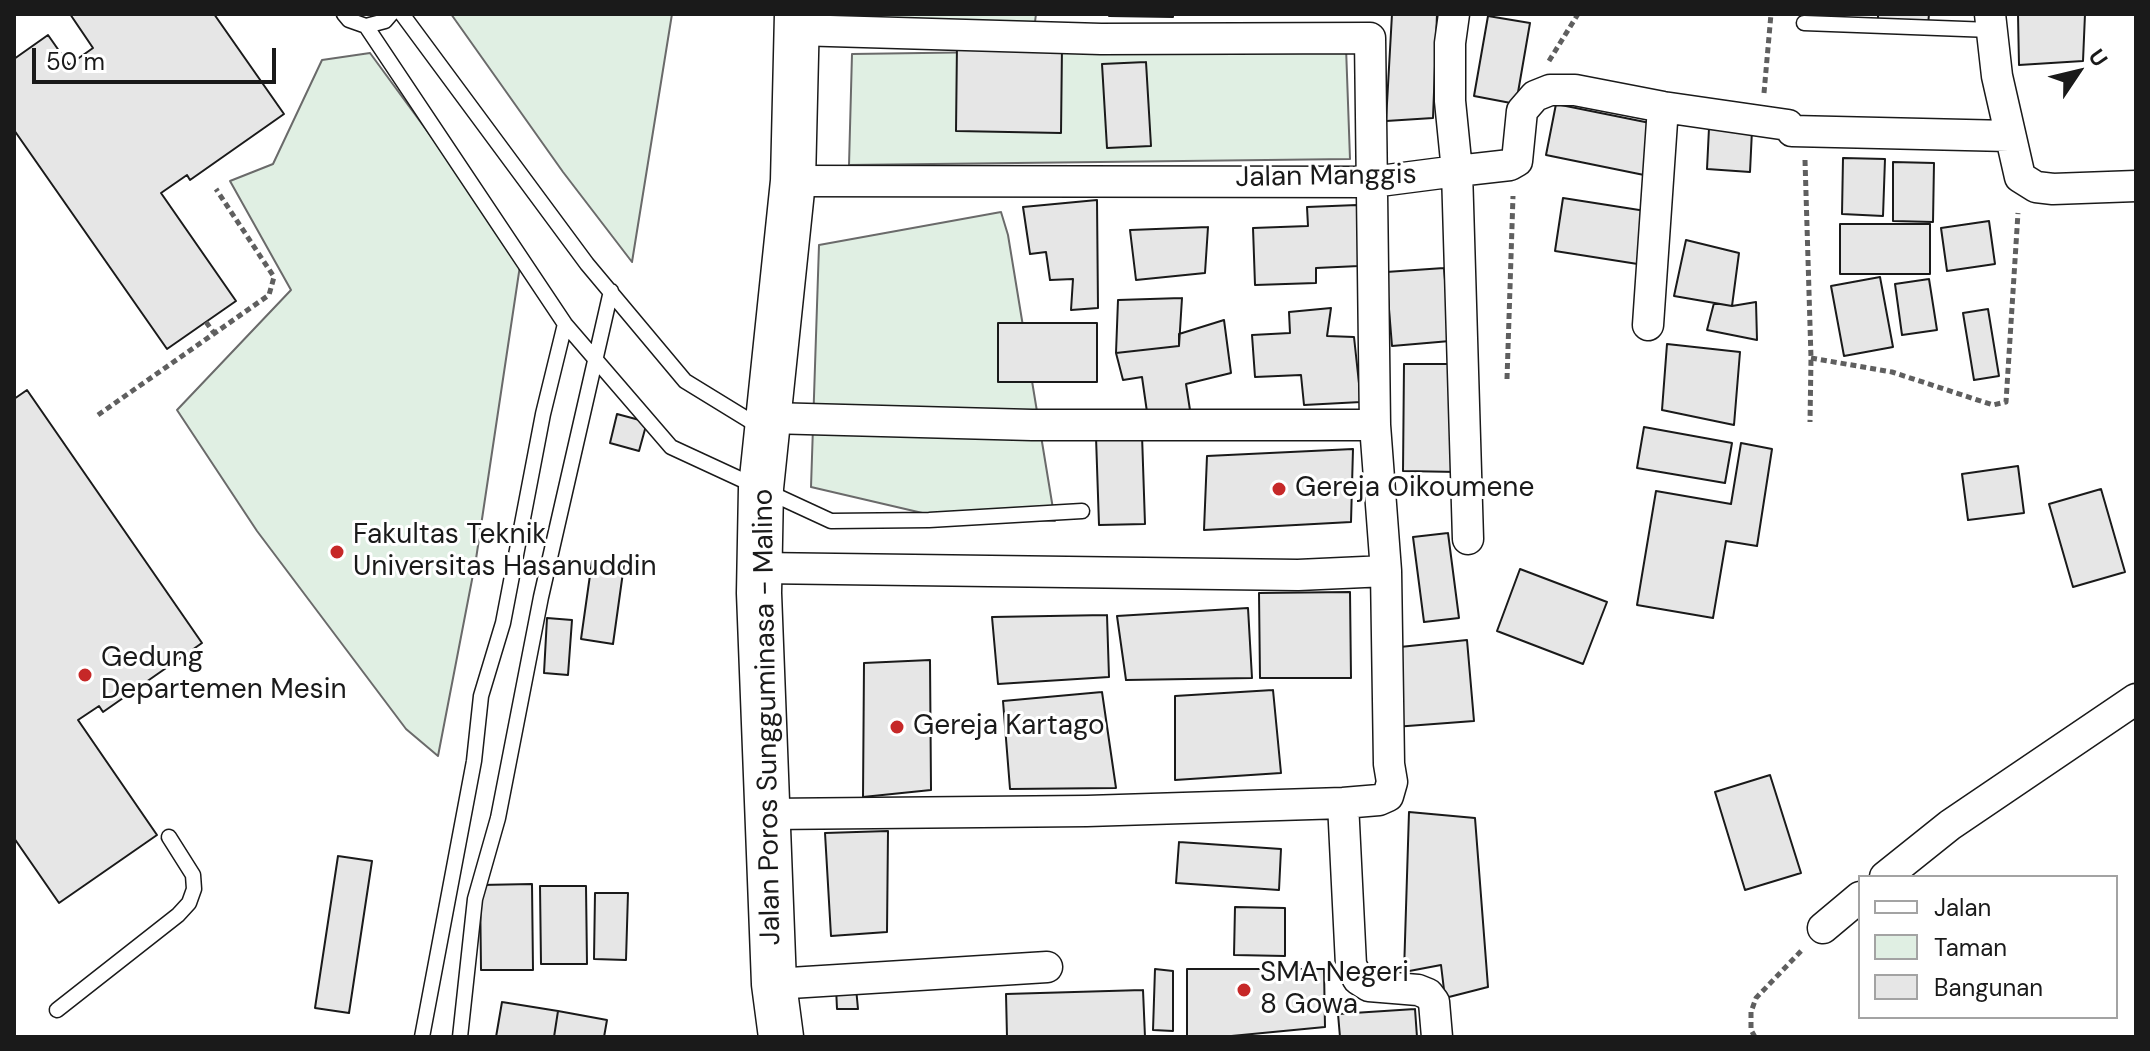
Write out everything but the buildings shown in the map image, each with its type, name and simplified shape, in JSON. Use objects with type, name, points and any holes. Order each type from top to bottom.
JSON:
[{"type":"main road","name":"Jalan Poros Sungguminasa - Malino","points":[[781,1037],[774,984],[759,568],[761,488],[793,181],[797,22]]},
{"type":"street","name":"Jalan Manggis","points":[[793,181],[1085,179],[1372,182],[1457,171],[1450,101],[1450,43],[1454,14]]},
{"type":"street","points":[[768,814],[962,813],[1343,803],[1379,800],[1388,796],[1392,782],[1389,764],[1386,571],[1375,425],[1370,26],[1072,39],[797,22]]},
{"type":"street","points":[[1990,22],[1997,76],[2020,177],[2036,187],[2053,189],[2136,186]]},
{"type":"street","points":[[1468,539],[1457,171],[1514,164],[1518,158],[1522,111],[1535,96],[1550,90],[1575,90],[1663,107],[1788,125],[1792,131],[2009,136]]},
{"type":"street","points":[[1648,325],[1663,107]]},
{"type":"street","points":[[769,425],[1375,425]]},
{"type":"street","points":[[759,568],[1298,575],[1386,571]]},
{"type":"street","points":[[1888,875],[1950,825],[2136,699]]},
{"type":"street","points":[[1343,803],[1351,965],[1358,979],[1369,986],[1418,990],[1428,994],[1434,1002],[1437,1037]]},
{"type":"street","points":[[1823,928],[1858,899]]},
{"type":"street","points":[[774,984],[1047,967]]},
{"type":"lane","points":[[344,14],[349,20],[366,26],[385,21],[391,14]]},
{"type":"lane","points":[[402,14],[587,264],[685,381],[769,425]]},
{"type":"lane","points":[[1804,23],[1990,22]]},
{"type":"lane","points":[[366,26],[565,324],[671,447],[831,521],[929,520],[1082,511]]},
{"type":"lane","points":[[460,1037],[475,899],[498,818],[541,597],[611,291]]},
{"type":"lane","points":[[422,1037],[474,761],[481,696],[503,623],[543,414],[565,324]]},
{"type":"lane","points":[[57,1010],[189,903],[194,889],[193,875],[169,837]]},
{"type":"path","points":[[1761,122],[1771,14]]},
{"type":"path","points":[[1805,131],[1810,422]]},
{"type":"path","points":[[1507,379],[1514,164]]},
{"type":"path","points":[[1811,358],[1892,372],[1993,405],[2006,402],[2020,177]]},
{"type":"path","points":[[98,415],[269,295],[274,277],[216,189]]},
{"type":"path","points":[[206,322],[214,333]]},
{"type":"path","points":[[1755,1037],[1751,1030],[1751,1012],[1756,998],[1823,928]]},
{"type":"green space","points":[[451,14],[672,14],[632,262],[563,172]]},
{"type":"green space","points":[[852,14],[1036,14],[1035,22],[851,21]]},
{"type":"green space","points":[[1346,47],[1350,159],[849,165],[852,54]]},
{"type":"green space","points":[[370,53],[521,259],[476,559],[438,756],[406,729],[257,531],[177,410],[291,290],[230,181],[273,164],[322,60]]},
{"type":"green space","points":[[1001,212],[1008,235],[1055,521],[931,515],[811,487],[819,245]]},
{"type":"place","name":"Gereja Oikoumene","points":[[1279,489]]},
{"type":"place","name":"Fakultas Teknik Universitas Hasanuddin","points":[[337,552]]},
{"type":"place","name":"Gedung Departemen Mesin","points":[[85,675]]},
{"type":"place","name":"Gereja Kartago","points":[[897,727]]},
{"type":"place","name":"SMA Negeri 8 Gowa","points":[[1244,990]]}]
